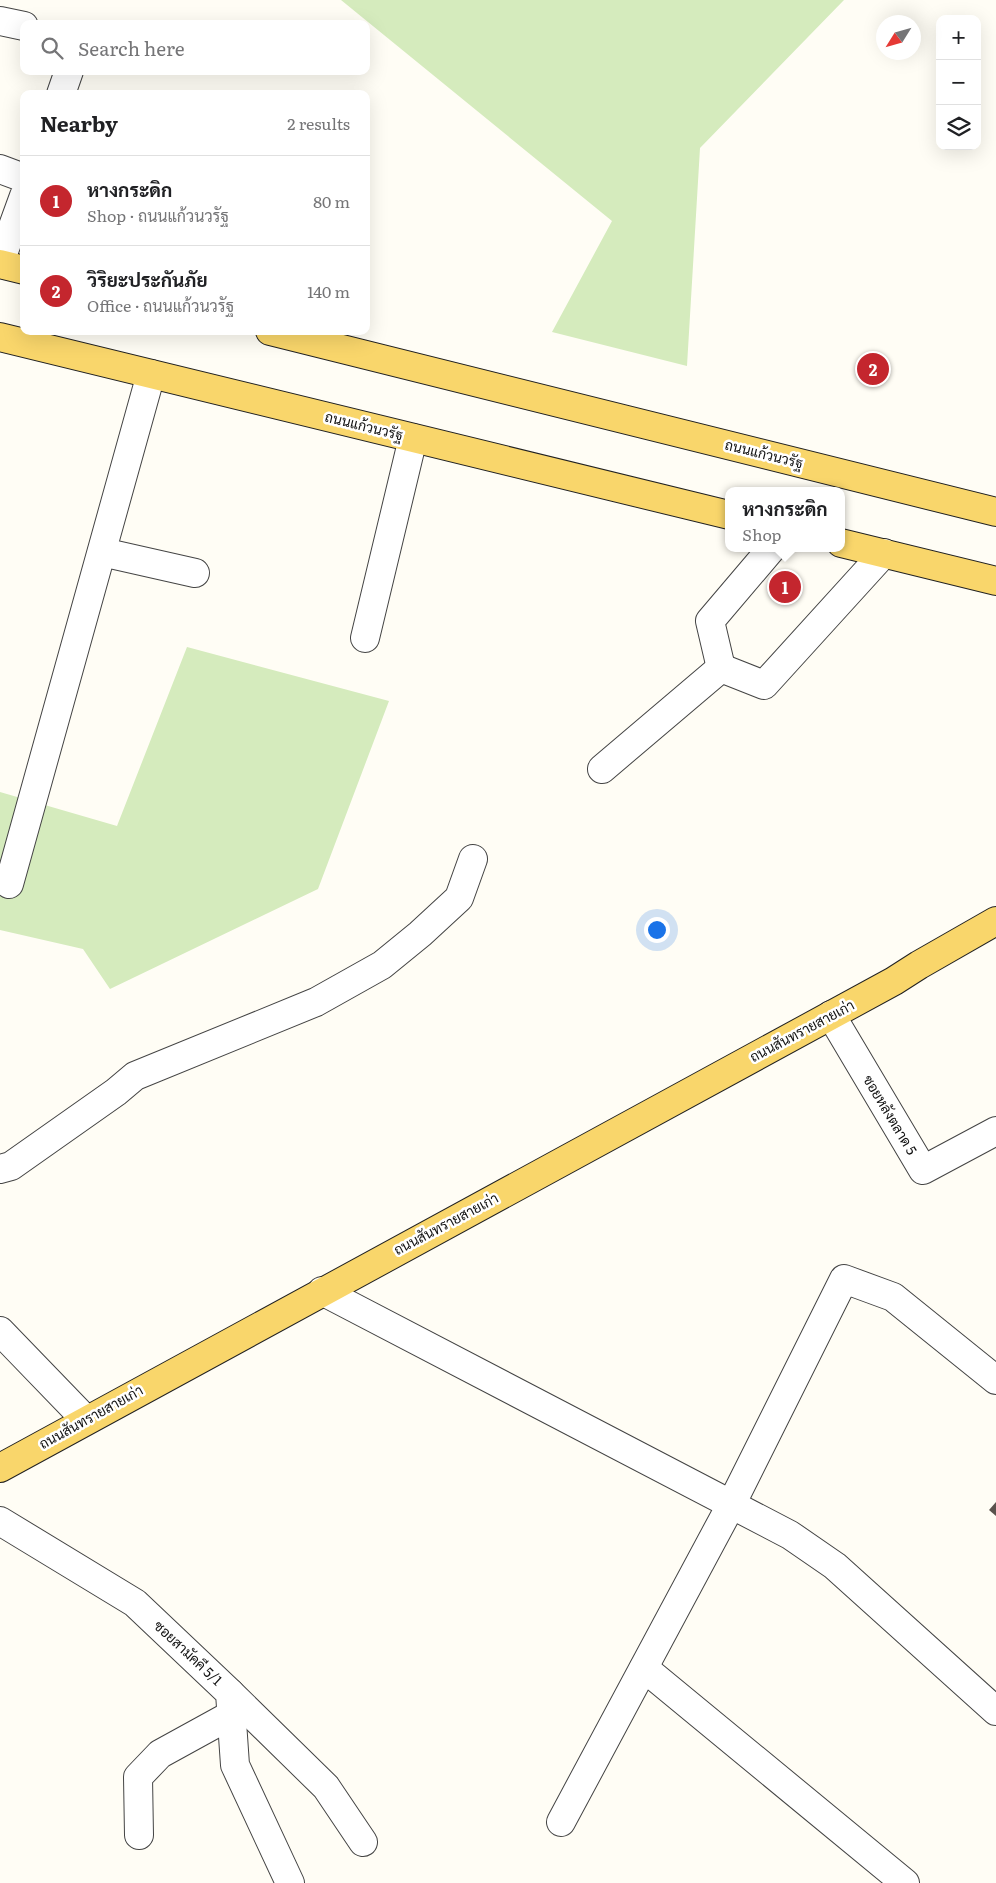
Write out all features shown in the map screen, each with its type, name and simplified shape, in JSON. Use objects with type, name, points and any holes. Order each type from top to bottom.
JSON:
[{"type":"main road","points":[[0,263],[20,269]]},
{"type":"main road","name":"ถนนแก้วนวรัฐ","points":[[286,335],[996,512]]},
{"type":"main road","name":"ถนนแก้วนวรัฐ","points":[[0,337],[725,514]]},
{"type":"main road","points":[[845,544],[996,581]]},
{"type":"main road","name":"ถนนสันทรายสายเก่า","points":[[0,1468],[894,981],[918,965],[996,921]]},
{"type":"main road","name":"ถนนสันทรายสายเก่า","points":[[894,981],[921,973],[996,934]]},
{"type":"street","points":[[0,21],[20,25]]},
{"type":"street","points":[[62,90],[68,75]]},
{"type":"street","points":[[0,169],[20,176]]},
{"type":"street","points":[[0,263],[20,207]]},
{"type":"street","points":[[9,884],[151,374]]},
{"type":"street","points":[[365,638],[413,438]]},
{"type":"street","points":[[102,552],[195,573]]},
{"type":"street","points":[[721,668],[710,621],[769,552]]},
{"type":"street","points":[[721,668],[764,685],[884,553]]},
{"type":"street","points":[[602,770],[721,668]]},
{"type":"street","points":[[0,1168],[11,1166],[116,1092],[135,1076],[316,1002],[382,965],[420,934],[459,898],[473,860]]},
{"type":"street","name":"ซอยหลังตลาด 5","points":[[831,1015],[923,1170],[996,1131]]},
{"type":"street","points":[[561,1822],[732,1504],[844,1279],[893,1297],[996,1380]]},
{"type":"street","points":[[322,1291],[790,1534],[836,1566],[996,1711]]},
{"type":"street","points":[[0,1331],[86,1420]]},
{"type":"street","name":"ซอยสามัคคี 5/1","points":[[0,1521],[135,1603],[230,1704],[326,1787],[363,1842]]},
{"type":"street","points":[[644,1668],[906,1883]]},
{"type":"street","points":[[139,1835],[138,1777],[160,1754],[230,1704],[236,1765],[290,1883]]},
{"type":"green space","points":[[341,0],[844,0],[700,148],[687,366],[552,332],[612,221],[370,24],[370,20],[366,20]]},
{"type":"green space","points":[[187,647],[389,701],[318,889],[110,989],[83,949],[0,930],[0,792],[117,826]]},
{"type":"building","points":[[996,1502],[996,1516],[989,1510]]},
{"type":"place","name":"วิริยะประกันภัย","points":[[873,369]]},
{"type":"place","name":"หางกระดิก","points":[[785,587]]}]
